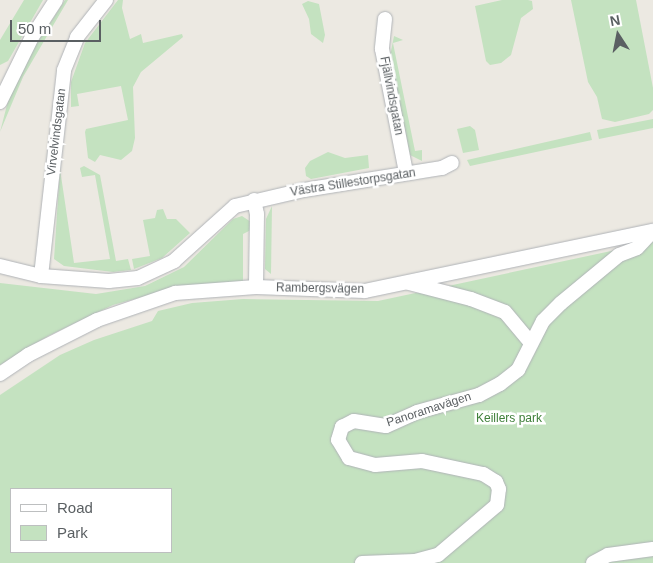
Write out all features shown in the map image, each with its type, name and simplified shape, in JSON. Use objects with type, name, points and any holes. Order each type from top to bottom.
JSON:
[{"type":"street","points":[[0,102],[32,37],[56,0]]},
{"type":"street","name":"Virvelvindsgatan","points":[[41,276],[64,70],[77,37],[106,0]]},
{"type":"street","name":"Fjällvindsgatan","points":[[385,19],[382,49],[406,173]]},
{"type":"street","name":"Västra Stillestorpsgatan","points":[[0,266],[41,276],[116,281],[151,274],[187,251],[235,206],[254,200],[442,168],[452,163]]},
{"type":"street","points":[[254,200],[257,214],[256,287]]},
{"type":"street","name":"Rambergsvägen","points":[[0,374],[64,336],[152,299],[175,293],[256,287],[365,291],[653,231]]},
{"type":"street","name":"Panoramavägen","points":[[362,563],[415,561],[438,555],[497,504],[499,489],[496,482],[483,474],[422,461],[375,465],[349,458],[338,440],[342,427],[354,421],[386,426],[416,412],[479,395],[518,370],[543,321],[561,303],[619,255],[637,248],[653,231]]},
{"type":"street","points":[[408,282],[471,299],[505,312],[531,343]]},
{"type":"street","points":[[593,563],[608,555],[653,550]]},
{"type":"green space","points":[[24,0],[43,0],[8,61],[0,65],[0,40]]},
{"type":"green space","points":[[65,0],[68,0],[23,77],[0,132],[8,101],[30,54]]},
{"type":"green space","points":[[118,0],[123,0],[122,8],[130,39],[141,34],[143,43],[182,34],[183,37],[141,72],[133,87],[135,138],[132,151],[121,160],[100,155],[95,162],[88,158],[86,129],[128,120],[121,86],[77,94],[79,106],[71,107],[71,82],[85,43]]},
{"type":"green space","points":[[502,0],[532,1],[533,9],[521,18],[511,55],[501,63],[490,65],[486,61],[475,6]]},
{"type":"green space","points":[[571,0],[636,0],[653,88],[653,110],[649,114],[615,122],[602,119],[597,97],[588,82]]},
{"type":"green space","points":[[308,1],[319,4],[325,35],[323,43],[311,34],[309,19],[302,4]]},
{"type":"green space","points":[[394,36],[403,40],[393,43],[415,151],[422,150],[422,161],[410,155],[390,56]]},
{"type":"green space","points":[[653,119],[653,128],[599,139],[597,130]]},
{"type":"green space","points":[[470,126],[475,130],[479,150],[463,153],[457,129]]},
{"type":"green space","points":[[590,132],[592,140],[470,166],[467,160]]},
{"type":"green space","points":[[328,152],[345,158],[368,155],[369,168],[311,179],[306,176],[305,168],[310,161]]},
{"type":"green space","points":[[84,166],[100,175],[116,261],[128,259],[131,270],[113,272],[64,266],[54,259],[60,169],[74,263],[110,259],[95,175],[82,177],[80,168]]},
{"type":"green space","points":[[272,206],[271,274],[265,269],[266,219]]},
{"type":"green space","points":[[163,209],[167,219],[176,219],[190,233],[162,258],[134,269],[132,259],[150,256],[143,220],[155,218],[157,210]]},
{"type":"green space","points":[[242,216],[251,222],[253,229],[243,234],[243,281],[167,290],[113,305],[48,336],[0,365],[0,283],[96,294],[145,286],[184,267],[233,219]]},
{"type":"green space","name":"Keillers park","points":[[653,242],[653,563],[0,563],[0,395],[60,355],[94,340],[152,321],[158,311],[192,303],[243,299],[378,301]]}]
